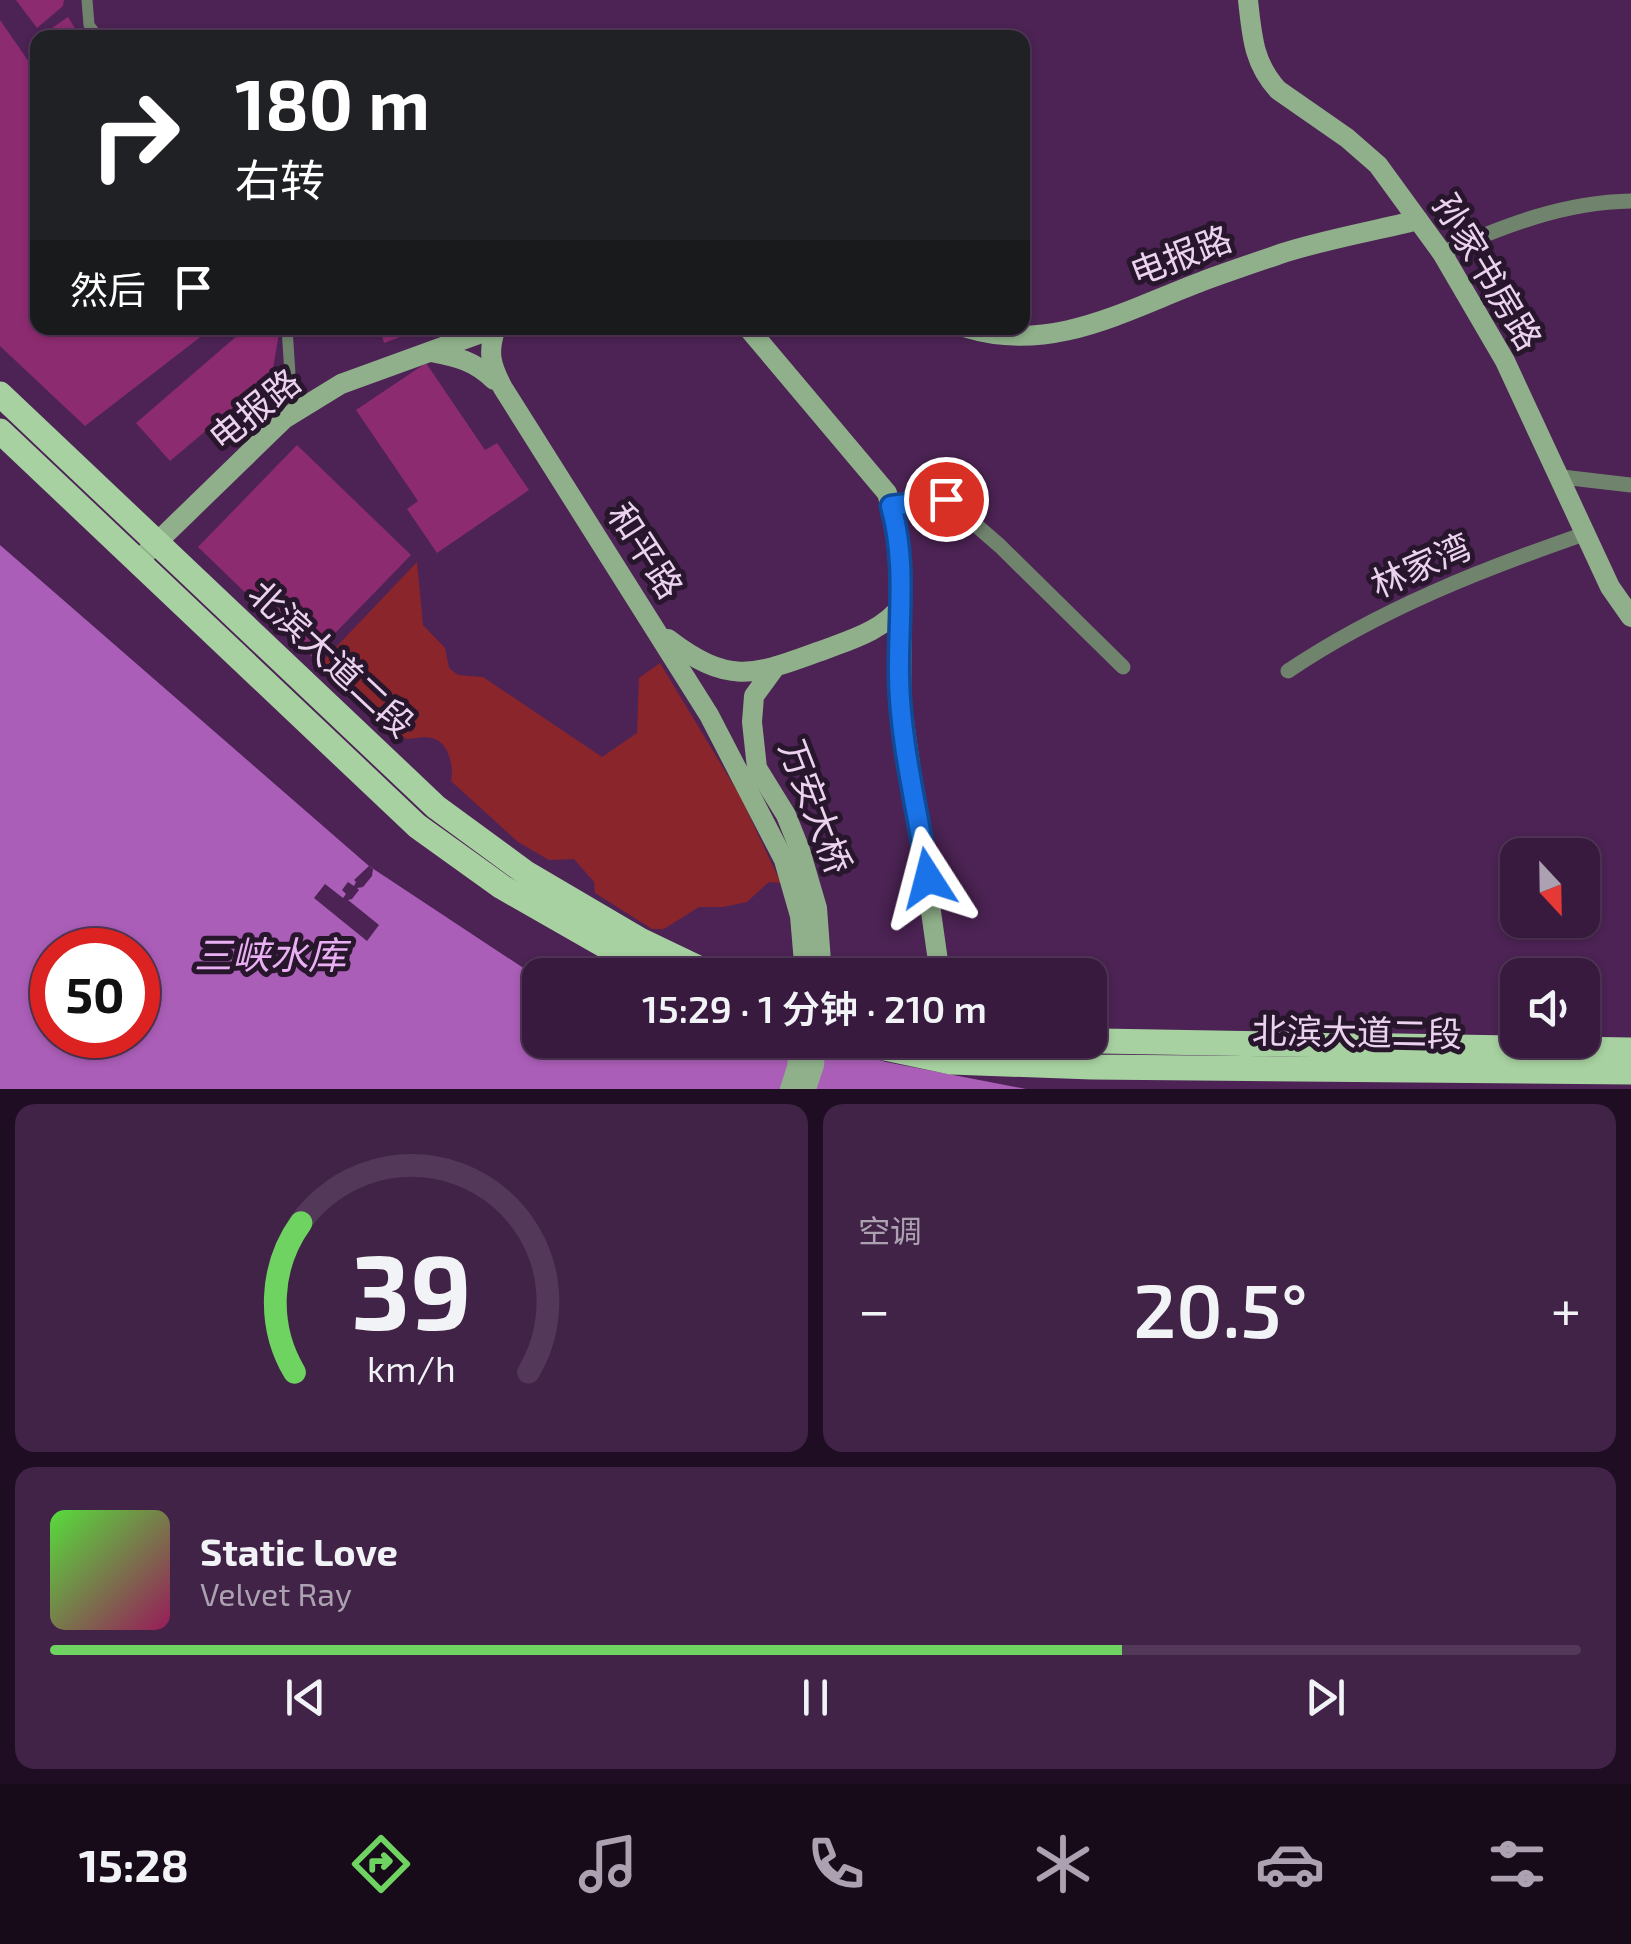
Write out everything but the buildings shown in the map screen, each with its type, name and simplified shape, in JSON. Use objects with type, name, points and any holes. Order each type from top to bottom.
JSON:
[{"type":"main road","name":"孙家书房路","points":[[1248,0],[1254,52],[1268,80],[1365,152],[1392,181],[1442,253],[1505,361],[1610,586],[1631,618]]},
{"type":"main road","name":"电报路","points":[[1030,334],[1096,326],[1288,251],[1418,220]]},
{"type":"main road","name":"电报路","points":[[137,561],[284,418],[341,384],[476,335]]},
{"type":"main road","name":"和平路","points":[[493,335],[489,345],[491,365],[503,388],[658,632],[728,752]]},
{"type":"main road","points":[[754,335],[886,493],[896,525],[902,606],[899,676]]},
{"type":"main road","name":"和平路","points":[[430,352],[481,366],[503,388]]},
{"type":"main road","name":"北滨大道二段","points":[[0,394],[436,807],[634,949]]},
{"type":"main road","name":"北滨大道二段","points":[[0,431],[417,826],[502,887],[634,949]]},
{"type":"main road","points":[[658,632],[696,660],[719,669],[773,670],[863,635],[890,621],[902,606]]},
{"type":"main road","points":[[863,635],[882,640],[892,654],[899,676],[938,958]]},
{"type":"main road","name":"万安大桥","points":[[773,670],[754,696],[752,722],[758,768],[786,815],[813,893],[820,958]]},
{"type":"main road","name":"万安大桥","points":[[728,752],[784,860],[800,916],[804,958]]},
{"type":"main road","points":[[634,949],[646,958]]},
{"type":"main road","points":[[634,949],[661,958]]},
{"type":"main road","name":"北滨大道二段","points":[[1107,1040],[1214,1041],[1281,1066],[1631,1050]]},
{"type":"main road","points":[[790,1089],[798,1058]]},
{"type":"main road","points":[[806,1089],[815,1058]]},
{"type":"main road","name":"北滨大道二段","points":[[1068,1058],[1203,1066],[1631,1072]]},
{"type":"main road","points":[[1230,1066],[1248,1089]]},
{"type":"main road","points":[[1355,1089],[1390,1068]]},
{"type":"street","points":[[87,0],[93,30]]},
{"type":"street","points":[[1442,253],[1510,222],[1631,200]]},
{"type":"street","points":[[284,418],[290,374],[287,335]]},
{"type":"street","points":[[1562,477],[1631,485]]},
{"type":"street","points":[[891,506],[946,499],[1000,546],[1123,667]]},
{"type":"street","name":"林家湾","points":[[1288,670],[1396,608],[1508,560],[1587,533]]},
{"type":"shaded area","points":[[417,562],[423,625],[445,648],[449,668],[458,675],[483,677],[602,757],[637,733],[639,678],[660,663],[739,794],[781,883],[769,882],[747,902],[699,907],[664,929],[652,929],[595,893],[594,882],[574,859],[549,860],[518,842],[451,781],[451,762],[443,744],[429,737],[406,739],[320,664]]},
{"type":"water","name":"三峡水库","points":[[0,545],[369,866],[522,967],[522,1058],[873,1058],[1026,1089],[0,1089]]},
{"type":"pier","points":[[369,866],[372,876],[348,900],[379,925],[367,941],[314,898],[325,884],[343,898],[346,894],[342,890],[348,882],[354,886],[354,880]]},
{"type":"route","points":[[928,878],[900,701],[902,606],[891,506],[946,499]]}]
